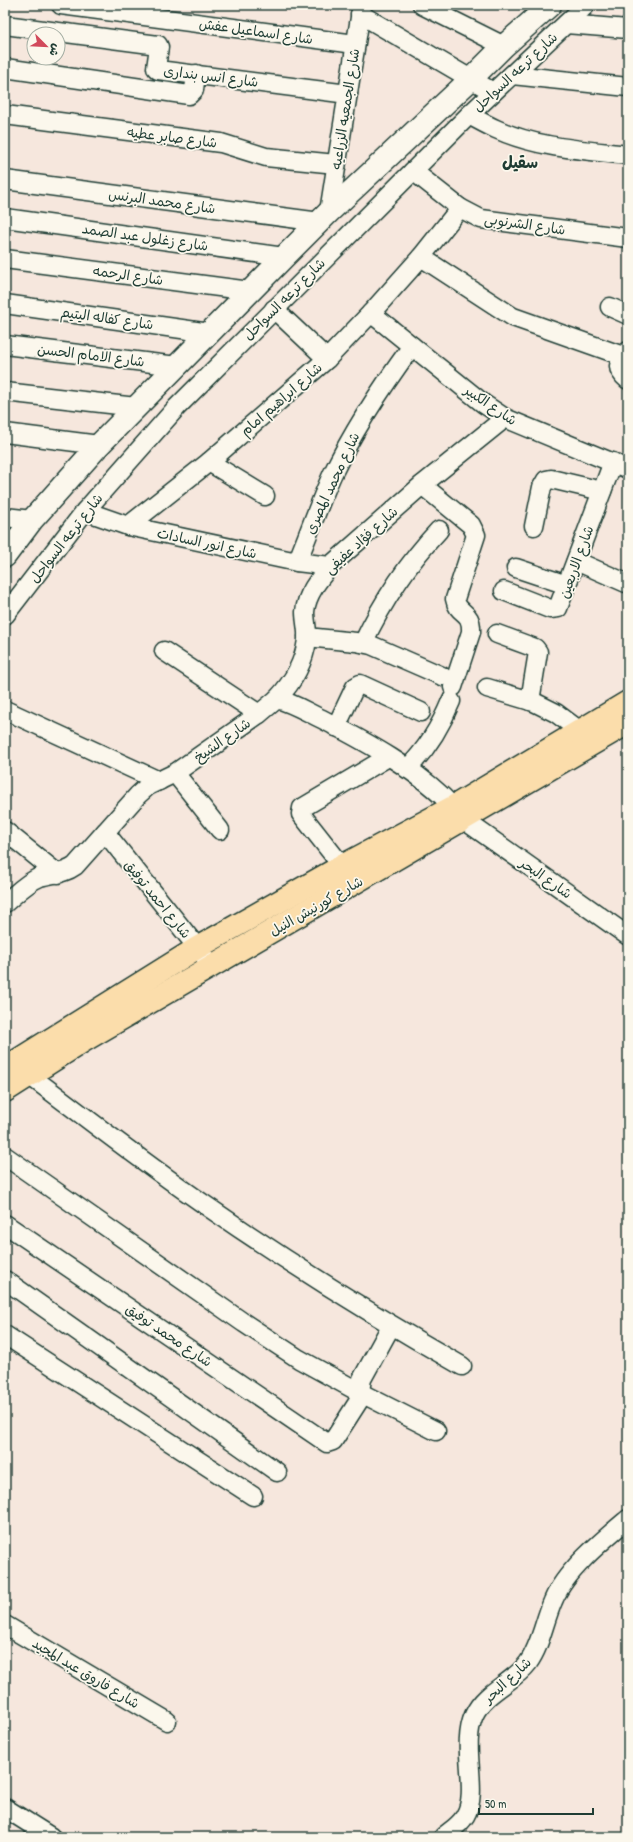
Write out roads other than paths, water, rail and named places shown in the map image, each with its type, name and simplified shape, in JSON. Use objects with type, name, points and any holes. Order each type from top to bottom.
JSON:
[{"type":"main road","name":"شارع ترعه السواحل","points":[[5,556],[32,520],[99,445],[250,291],[324,217],[504,46],[550,5]]},
{"type":"main road","name":"شارع كورنيش النيل","points":[[5,1091],[29,1075],[212,966],[458,813],[580,731],[628,702]]},
{"type":"main road","name":"شارع كورنيش النيل","points":[[5,1068],[197,948],[342,866],[458,813],[628,723]]},
{"type":"street","name":"شارع اسماعيل عفش","points":[[61,5],[355,44]]},
{"type":"street","points":[[422,5],[504,46]]},
{"type":"street","name":"شارع ترعه السواحل","points":[[5,615],[86,512],[177,408],[469,115],[586,5]]},
{"type":"street","name":"شارع الجمعيه الزراعيه","points":[[324,217],[336,164],[361,10]]},
{"type":"street","points":[[361,10],[493,92]]},
{"type":"street","points":[[566,24],[628,29]]},
{"type":"street","name":"شارع انس بندارى","points":[[5,25],[158,44],[157,69],[348,94]]},
{"type":"street","points":[[5,68],[188,95],[194,90],[196,74]]},
{"type":"street","points":[[512,75],[628,87]]},
{"type":"street","name":"شارع صابر عطيه","points":[[5,115],[221,143],[266,157],[336,164]]},
{"type":"street","points":[[469,115],[496,130],[524,139],[552,146],[628,155]]},
{"type":"street","name":"شارع الشرنوبى","points":[[413,171],[460,208],[477,217],[487,220],[628,238]]},
{"type":"street","name":"شارع محمد البرنس","points":[[5,180],[324,217]]},
{"type":"street","name":"شارع ابراهيم امام","points":[[128,526],[209,462],[327,359],[421,257],[460,208]]},
{"type":"street","name":"شارع زغلول عبد الصمد","points":[[5,218],[284,257]]},
{"type":"street","points":[[421,257],[513,316],[626,354],[620,360],[618,366],[620,373],[628,380]]},
{"type":"street","name":"شارع الرحمه","points":[[5,259],[250,291]]},
{"type":"street","name":"شارع كفاله اليتيم","points":[[5,304],[210,333]]},
{"type":"street","points":[[610,307],[628,315]]},
{"type":"street","points":[[274,310],[327,359]]},
{"type":"street","name":"شارع الكبير","points":[[371,313],[484,404],[505,418],[620,465]]},
{"type":"street","name":"شارع الامام الحسن","points":[[5,345],[177,366]]},
{"type":"street","name":"شارع محمد المصرى","points":[[297,562],[332,475],[356,430],[382,387],[412,346]]},
{"type":"street","points":[[5,392],[136,407]]},
{"type":"street","name":"شارع فؤاد عفيفى","points":[[277,699],[290,685],[296,675],[305,651],[307,637],[305,611],[309,598],[321,576],[330,566],[422,485],[505,418]]},
{"type":"street","points":[[5,433],[99,445]]},
{"type":"street","points":[[209,462],[265,496]]},
{"type":"street","name":"شارع الاربعين","points":[[504,591],[554,610],[560,604],[602,492],[620,465]]},
{"type":"street","points":[[534,526],[542,487],[546,480],[551,479],[602,492]]},
{"type":"street","points":[[407,769],[421,755],[443,720],[449,688],[471,632],[472,624],[468,615],[459,609],[455,599],[476,535],[471,525],[422,485]]},
{"type":"street","name":"شارع انور السادات","points":[[86,512],[128,526],[297,562],[330,566]]},
{"type":"street","points":[[5,517],[32,520]]},
{"type":"street","points":[[363,643],[374,618],[403,572],[439,530]]},
{"type":"street","points":[[576,561],[626,583]]},
{"type":"street","points":[[516,568],[567,585]]},
{"type":"street","points":[[497,634],[535,648],[538,652],[530,701]]},
{"type":"street","points":[[307,637],[363,643],[378,648],[449,688]]},
{"type":"street","points":[[164,651],[259,714]]},
{"type":"street","points":[[336,727],[355,687],[360,684],[421,712]]},
{"type":"street","points":[[487,688],[530,701],[556,713],[580,731]]},
{"type":"street","points":[[277,699],[288,702],[336,727],[388,757],[433,787],[458,813]]},
{"type":"street","name":"شارع الشيخ","points":[[5,903],[30,882],[39,878],[58,874],[75,866],[138,795],[148,786],[176,773],[259,714],[277,699]]},
{"type":"street","points":[[5,710],[159,781]]},
{"type":"street","points":[[342,866],[301,814],[302,808],[388,757]]},
{"type":"street","points":[[176,773],[220,830]]},
{"type":"street","name":"شارع البحر","points":[[458,813],[628,936]]},
{"type":"street","points":[[5,831],[58,874]]},
{"type":"street","name":"شارع احمد توفيق","points":[[105,832],[212,966]]},
{"type":"street","points":[[29,1075],[210,1209],[391,1326],[462,1366]]},
{"type":"street","points":[[5,1156],[244,1323],[299,1359],[359,1392],[436,1431]]},
{"type":"street","name":"شارع محمد توفيق","points":[[5,1224],[325,1442],[329,1443],[333,1441],[358,1402],[359,1392]]},
{"type":"street","points":[[5,1280],[277,1472]]},
{"type":"street","points":[[359,1392],[362,1379],[391,1326]]},
{"type":"street","points":[[5,1335],[253,1496]]},
{"type":"street","name":"شارع البحر","points":[[443,1837],[464,1818],[469,1809],[471,1800],[468,1745],[469,1729],[482,1701],[527,1664],[538,1644],[553,1600],[562,1585],[572,1571],[628,1519]]},
{"type":"street","name":"شارع فاروق عبد المجيد","points":[[5,1625],[167,1721]]},
{"type":"street","points":[[5,1808],[51,1837]]},
{"type":"district","name":"سقيل","points":[[520,162]]}]
